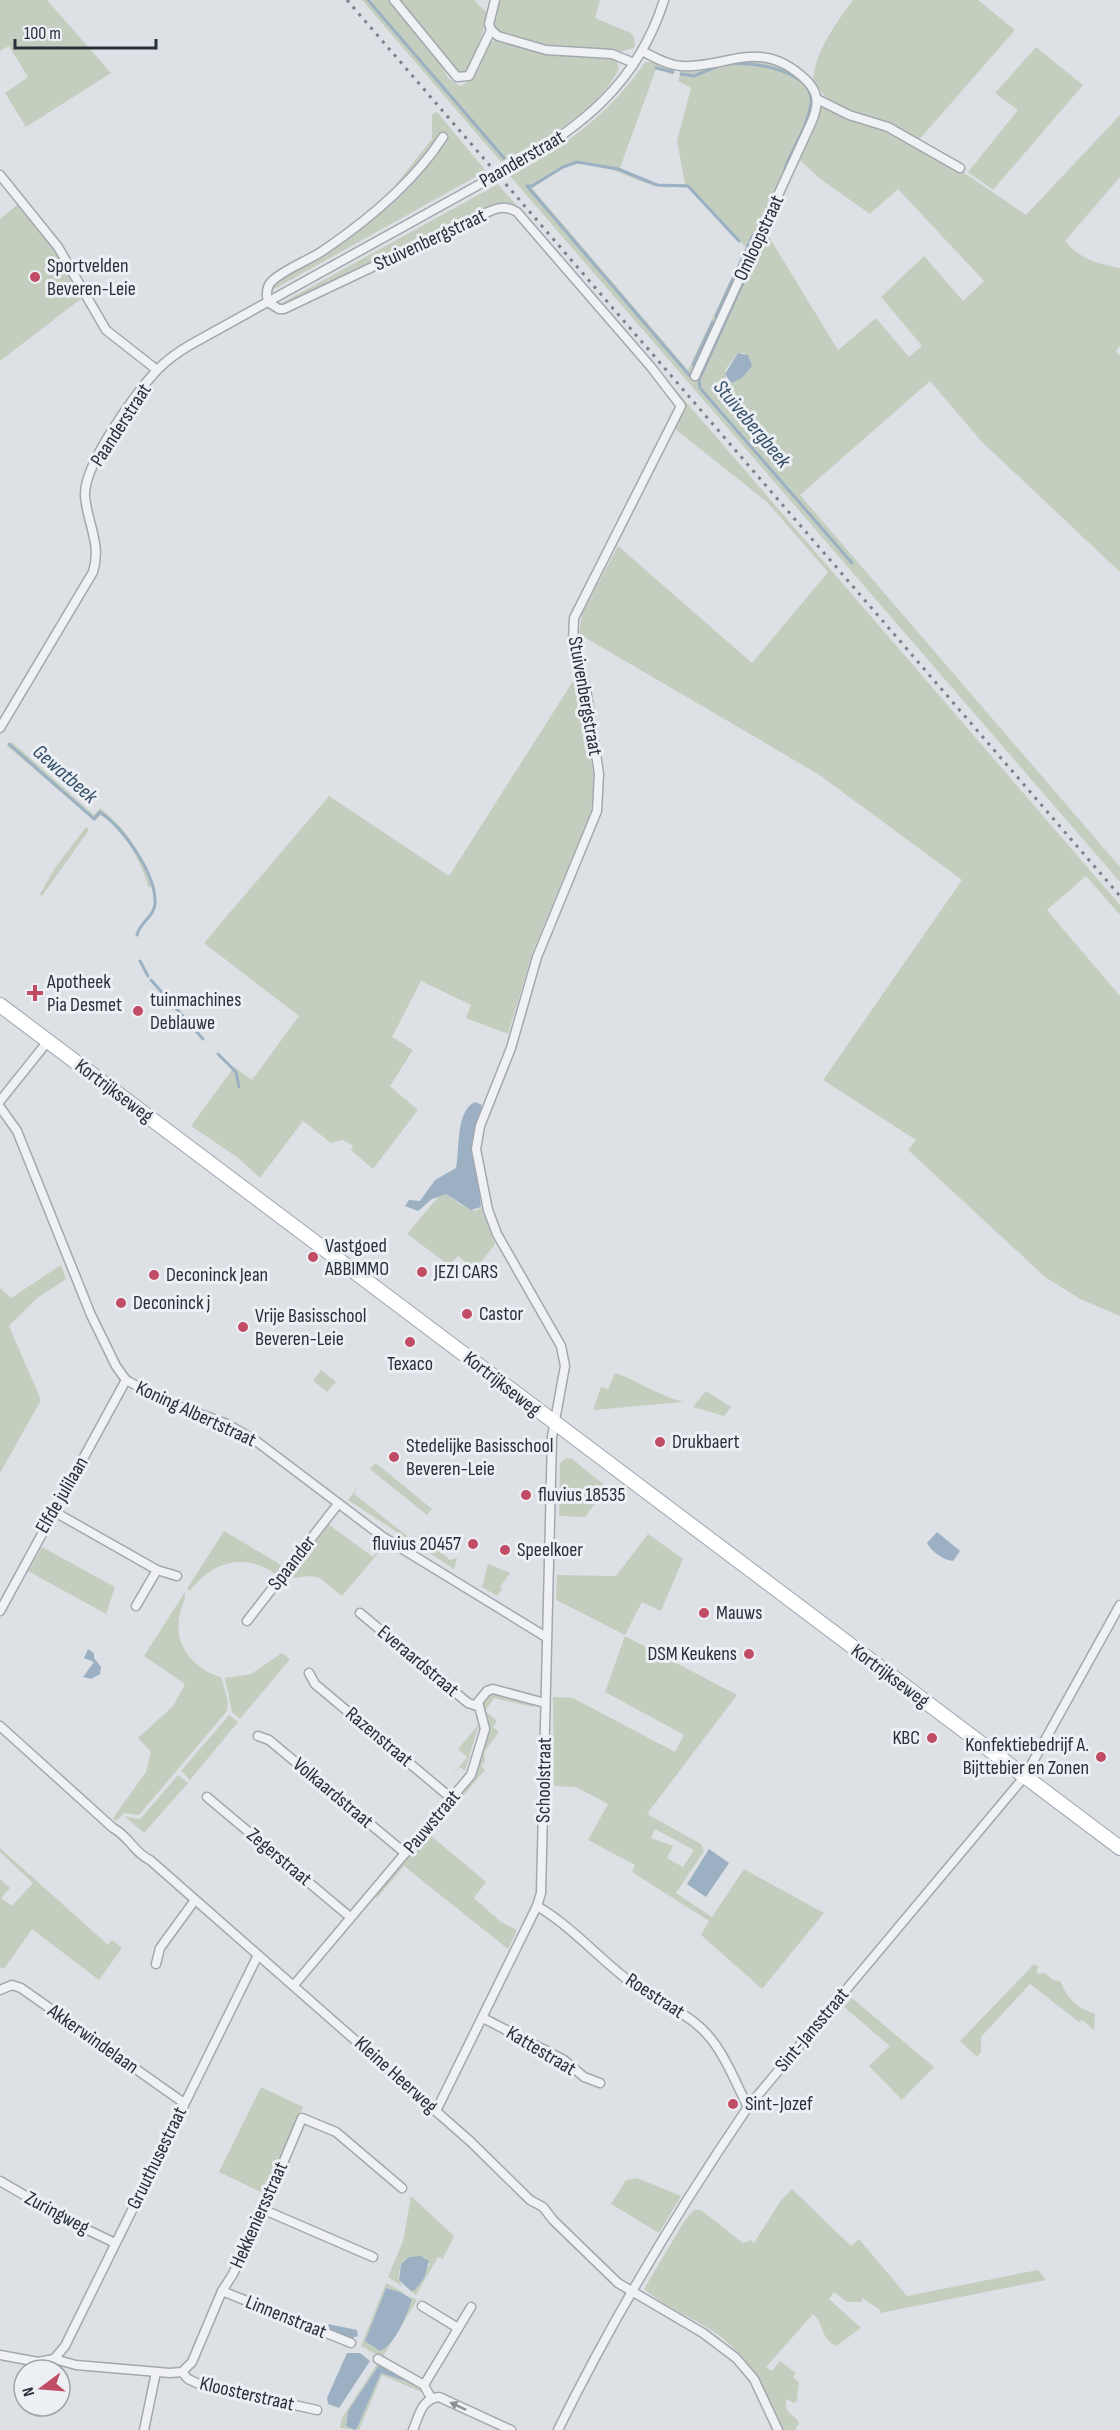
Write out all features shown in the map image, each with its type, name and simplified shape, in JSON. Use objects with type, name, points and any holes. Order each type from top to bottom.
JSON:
[{"type":"main road","name":"Kortrijkseweg","points":[[0,1005],[553,1424],[1120,1848]]},
{"type":"street","points":[[394,0],[457,77],[469,76],[491,30]]},
{"type":"street","points":[[495,0],[489,24],[491,30],[498,36],[546,50],[612,54],[634,63]]},
{"type":"street","name":"Paanderstraat","points":[[0,728],[93,572],[97,547],[86,502],[86,483],[114,428],[157,370],[190,345],[560,139],[588,117],[613,92],[650,37],[663,0]]},
{"type":"street","points":[[642,51],[671,64],[683,66],[742,56],[775,61],[803,77],[814,89],[817,99],[849,115],[894,130],[960,168]]},
{"type":"street","name":"Omloopstraat","points":[[695,376],[812,121],[817,99]]},
{"type":"street","points":[[268,302],[267,289],[274,279],[312,258],[359,224],[394,193],[443,137]]},
{"type":"street","points":[[0,175],[58,247],[106,330],[157,370]]},
{"type":"street","name":"Stuivenbergstraat","points":[[268,302],[284,309],[498,207],[509,208],[517,212],[681,406],[574,618],[573,641],[586,689],[599,774],[597,811],[537,957],[511,1048],[476,1141],[479,1172],[497,1234],[561,1346],[565,1366],[553,1424]]},
{"type":"street","points":[[0,1101],[48,1041]]},
{"type":"street","name":"Koning Albertstraat","points":[[0,1107],[17,1131],[91,1315],[116,1366],[126,1380],[167,1401],[227,1424],[256,1441],[383,1537],[546,1637]]},
{"type":"street","name":"Elfde julilaan","points":[[0,1611],[126,1380]]},
{"type":"street","name":"Schoolstraat","points":[[436,2111],[537,1906],[543,1878],[546,1637],[553,1424]]},
{"type":"street","name":"Spaander","points":[[247,1621],[338,1504]]},
{"type":"street","points":[[53,1511],[157,1570],[169,1576],[177,1576]]},
{"type":"street","points":[[136,1606],[157,1570]]},
{"type":"street","name":"Sint-Jansstraat","points":[[558,2430],[632,2293],[748,2107],[1025,1776],[1120,1605]]},
{"type":"street","name":"Everaardstraat","points":[[360,1613],[468,1703],[477,1706]]},
{"type":"street","name":"Razenstraat","points":[[309,1673],[315,1684],[451,1798]]},
{"type":"street","points":[[477,1706],[485,1693],[493,1689],[545,1703]]},
{"type":"street","name":"Pauwstraat","points":[[294,1985],[471,1775],[477,1749],[485,1733],[484,1720],[477,1706]]},
{"type":"street","name":"Kleine Heerweg","points":[[0,1726],[112,1828],[121,1832],[138,1855],[150,1860],[436,2111],[530,2200],[543,2207],[561,2228],[632,2293],[703,2333],[736,2358],[754,2379],[778,2430]]},
{"type":"street","name":"Volkaardstraat","points":[[258,1736],[274,1745],[405,1853]]},
{"type":"street","name":"Zegerstraat","points":[[207,1797],[350,1917]]},
{"type":"street","points":[[156,1964],[160,1948],[195,1900]]},
{"type":"street","name":"Roestraat","points":[[537,1906],[555,1916],[631,1983],[682,2013],[705,2032],[723,2057],[748,2107]]},
{"type":"street","name":"Gruuthusestraat","points":[[56,2358],[65,2346],[258,1954]]},
{"type":"street","name":"Akkerwindelaan","points":[[0,1990],[9,1985],[21,1988],[184,2103]]},
{"type":"street","name":"Kattestraat","points":[[483,2018],[564,2060],[584,2077],[600,2083]]},
{"type":"street","name":"Hekkeniersstraat","points":[[182,2372],[192,2362],[222,2290],[237,2266],[302,2118],[336,2132],[402,2188]]},
{"type":"street","name":"Zuringweg","points":[[0,2181],[65,2219],[115,2243]]},
{"type":"street","points":[[262,2209],[373,2257]]},
{"type":"street","name":"Linnenstraat","points":[[222,2290],[351,2343]]},
{"type":"street","points":[[422,2306],[458,2328]]},
{"type":"street","points":[[424,2385],[471,2307]]},
{"type":"street","points":[[0,2355],[16,2358]]},
{"type":"street","points":[[378,2359],[424,2385],[431,2398]]},
{"type":"street","points":[[72,2364],[156,2372],[182,2372]]},
{"type":"street","points":[[144,2430],[156,2372]]},
{"type":"street","name":"Kloosterstraat","points":[[182,2372],[188,2379],[200,2384],[317,2410]]},
{"type":"street","points":[[413,2430],[424,2403],[431,2398],[439,2397],[511,2430]]},
{"type":"green space","points":[[0,0],[47,0],[111,73],[26,127],[5,93],[28,77],[9,46],[0,51]]},
{"type":"green space","points":[[362,0],[389,0],[435,53],[448,78],[460,86],[468,82],[488,43],[498,39],[543,54],[610,58],[617,60],[619,69],[597,99],[568,124],[501,162]]},
{"type":"green space","points":[[396,0],[474,0],[487,13],[469,71],[458,73]]},
{"type":"green space","points":[[498,0],[600,0],[595,18],[631,33],[635,47],[623,51],[588,51],[498,33],[493,22]]},
{"type":"green space","points":[[853,0],[978,0],[1015,30],[918,141],[847,111],[834,103],[813,82],[817,60],[822,49],[833,28]]},
{"type":"green space","points":[[1036,47],[1083,85],[993,190],[968,172],[1018,110],[995,93]]},
{"type":"green space","points":[[747,60],[781,67],[791,72],[807,87],[812,97],[813,109],[692,374],[696,380],[766,232],[838,350],[876,318],[909,357],[922,346],[881,297],[924,256],[963,301],[984,281],[898,189],[870,214],[819,178],[800,160],[820,107],[825,105],[885,127],[969,176],[1026,215],[1120,115],[1120,177],[1065,241],[1083,256],[1120,268],[1120,346],[1116,351],[1120,356],[1120,572],[982,442],[930,381],[800,495],[1120,867],[1120,882],[510,176],[549,153],[585,127],[617,98],[645,62],[657,62],[673,69],[673,75],[656,69],[620,168],[657,184],[685,184],[677,141],[691,88],[678,81],[682,70]],"holes":[[[577,164],[598,166],[660,187],[689,185],[730,233],[746,247],[688,370],[532,188],[563,168]],[[738,353],[745,353],[729,382],[726,379],[725,370]]]},
{"type":"green space","points":[[437,112],[486,171],[269,292],[274,282],[370,219],[429,153],[399,186],[396,184],[432,139],[432,114]]},
{"type":"green space","points":[[498,184],[1120,905],[1120,915],[1086,876],[1047,910],[1120,996],[1120,1316],[1080,1299],[1045,1277],[908,1150],[916,1140],[823,1080],[962,880],[818,774],[579,634],[582,614],[618,546],[752,663],[828,572],[767,502],[675,429],[685,406],[507,205],[493,206],[281,307],[280,304]]},
{"type":"green space","name":"Sportvelden Beveren-Leie","points":[[18,204],[54,248],[82,298],[0,361],[0,219]]},
{"type":"green space","points":[[577,675],[594,779],[591,812],[533,951],[508,1034],[466,1018],[471,1005],[421,981],[392,1037],[413,1050],[390,1086],[418,1110],[373,1169],[351,1150],[353,1146],[343,1140],[331,1143],[303,1121],[260,1178],[237,1157],[191,1126],[234,1067],[252,1080],[299,1016],[204,943],[329,796],[449,876]]},
{"type":"green space","points":[[12,742],[94,815],[100,808],[119,825],[143,861],[153,884],[149,888],[136,857],[117,829],[101,815],[95,821],[7,746]]},
{"type":"green space","points":[[86,827],[89,830],[42,896],[40,894],[55,868]]},
{"type":"green space","points":[[446,1194],[476,1211],[481,1207],[495,1244],[476,1269],[458,1256],[449,1265],[407,1234],[439,1196]]},
{"type":"green space","points":[[61,1265],[66,1279],[36,1299],[9,1326],[41,1400],[0,1473],[0,1288],[11,1298]]},
{"type":"green space","points":[[321,1370],[336,1382],[327,1392],[313,1381]]},
{"type":"green space","points":[[615,1373],[684,1402],[593,1410],[601,1387],[608,1389]]},
{"type":"green space","points":[[706,1391],[731,1407],[724,1416],[693,1407]]},
{"type":"green space","points":[[566,1458],[572,1459],[607,1487],[585,1517],[559,1516],[560,1463]]},
{"type":"green space","points":[[376,1463],[432,1509],[427,1515],[370,1469]]},
{"type":"green space","points":[[359,1485],[354,1494],[416,1543],[420,1533],[418,1546],[348,1500]]},
{"type":"green space","points":[[328,1524],[373,1557],[382,1544],[385,1545],[342,1596],[320,1578],[310,1576],[285,1579]]},
{"type":"green space","points":[[224,1531],[283,1568],[277,1575],[253,1564],[230,1563],[209,1573],[190,1591],[187,1589]]},
{"type":"green space","points":[[648,1534],[683,1559],[661,1611],[642,1602],[625,1635],[556,1600],[557,1575],[616,1576]]},
{"type":"green space","points":[[432,1545],[450,1560],[457,1558],[454,1569],[429,1553]]},
{"type":"green space","points":[[42,1547],[115,1587],[106,1614],[28,1571]]},
{"type":"green space","points":[[488,1564],[510,1573],[500,1587],[502,1589],[497,1596],[482,1587]]},
{"type":"green space","points":[[185,1592],[179,1618],[180,1638],[195,1663],[221,1677],[228,1701],[227,1711],[139,1815],[124,1813],[116,1821],[113,1818],[146,1772],[151,1752],[138,1738],[173,1706],[185,1684],[144,1656]]},
{"type":"green space","points":[[625,1636],[737,1695],[647,1814],[701,1844],[704,1851],[676,1893],[712,1917],[744,1869],[824,1913],[762,1989],[701,1935],[709,1921],[632,1872],[635,1865],[588,1840],[608,1804],[576,1787],[554,1786],[553,1697],[573,1698],[675,1752],[684,1735],[605,1692]],"holes":[[[655,1829],[694,1850],[683,1867],[667,1858],[673,1846],[651,1838]]]},
{"type":"green space","points":[[282,1653],[290,1659],[240,1719],[232,1712],[225,1678],[251,1674]]},
{"type":"green space","points":[[494,1693],[533,1705],[533,1707],[494,1698],[485,1711],[497,1721],[493,1727],[499,1732],[484,1752],[485,1761],[481,1766],[485,1770],[430,1835],[486,1882],[474,1898],[501,1922],[517,1930],[508,1949],[404,1866],[377,1898],[374,1895],[472,1779],[489,1728],[481,1704],[487,1695]]},
{"type":"green space","points":[[229,1715],[238,1722],[190,1780],[181,1771]]},
{"type":"green space","points":[[479,1724],[465,1771],[460,1767],[444,1786],[467,1757],[458,1749]]},
{"type":"green space","points":[[178,1775],[188,1783],[144,1833],[124,1816],[139,1819],[142,1817]]},
{"type":"green space","points":[[0,1848],[108,1945],[112,1940],[122,1948],[99,1980],[32,1929],[4,1969],[0,1967],[0,1879],[10,1888],[1,1898],[12,1906],[33,1883],[0,1852]]},
{"type":"green space","points":[[1034,1964],[1039,1967],[1036,1971],[1038,1974],[1045,1973],[1053,1980],[1060,1981],[1073,2002],[1082,2009],[1095,2014],[1094,2030],[1082,2020],[1079,2022],[1030,1984],[981,2037],[981,2052],[977,2057],[960,2041]]},
{"type":"green space","points":[[852,1998],[934,2067],[902,2100],[869,2066],[890,2046],[844,2007]]},
{"type":"green space","points":[[261,2087],[303,2107],[265,2194],[219,2172]]},
{"type":"green space","points":[[637,2178],[681,2196],[659,2233],[611,2204],[626,2180]]},
{"type":"green space","points":[[792,2189],[851,2246],[859,2239],[907,2296],[1038,2270],[1046,2280],[880,2313],[880,2310],[862,2298],[862,2302],[847,2302],[834,2292],[829,2299],[861,2328],[836,2346],[824,2335],[813,2314],[766,2367],[772,2371],[780,2361],[796,2373],[793,2377],[799,2382],[797,2401],[793,2403],[787,2399],[786,2408],[799,2423],[795,2430],[781,2430],[754,2375],[736,2351],[711,2330],[668,2306],[644,2289],[685,2220],[694,2210],[701,2210],[743,2243],[751,2240],[754,2243],[781,2200]]},
{"type":"green space","points":[[411,2196],[454,2236],[443,2259],[438,2257],[416,2295],[410,2291],[415,2290],[430,2264],[426,2258],[409,2257],[401,2263],[398,2278],[403,2287],[388,2277],[403,2241]]},
{"type":"green space","points":[[386,2283],[407,2294],[386,2288],[365,2341],[380,2351],[396,2335],[382,2358],[361,2346]]},
{"type":"green space","points":[[407,2294],[417,2300],[396,2334],[412,2298]]},
{"type":"green space","points":[[379,2361],[423,2388],[421,2392],[382,2375],[359,2430],[355,2430],[381,2373],[408,2382],[379,2365],[348,2411],[346,2426],[354,2429],[340,2428],[342,2418]]},
{"type":"water","points":[[738,353],[748,355],[752,366],[742,378],[731,383],[725,374]]},
{"type":"water","points":[[475,1102],[482,1105],[473,1136],[481,1207],[471,1210],[446,1194],[432,1199],[418,1211],[405,1206],[409,1200],[420,1201],[435,1180],[456,1168],[461,1122],[464,1114]]},
{"type":"water","points":[[937,1532],[960,1551],[953,1561],[938,1555],[927,1543]]},
{"type":"water","points":[[88,1649],[94,1653],[94,1658],[101,1667],[100,1674],[91,1679],[83,1677],[94,1662],[84,1658]]},
{"type":"water","points":[[709,1849],[729,1863],[706,1897],[687,1884]]},
{"type":"water","points":[[421,2256],[429,2261],[424,2278],[415,2290],[411,2291],[399,2280],[401,2264],[409,2257]]},
{"type":"water","points":[[386,2288],[412,2299],[396,2335],[380,2351],[365,2341]]},
{"type":"water","points":[[328,2324],[357,2330],[358,2336],[352,2338],[330,2330]]},
{"type":"water","points":[[347,2353],[360,2353],[370,2361],[339,2408],[328,2404],[327,2398]]},
{"type":"water","points":[[379,2365],[408,2382],[381,2373],[357,2428],[355,2430],[346,2426],[348,2411]]},
{"type":"waterway","name":"Stuivebergbeek","points":[[368,0],[504,158]]},
{"type":"waterway","points":[[728,64],[751,64],[779,70],[803,83],[809,92],[811,103],[807,120],[785,168]]},
{"type":"waterway","points":[[681,74],[694,76],[716,67]]},
{"type":"waterway","points":[[656,68],[673,72]]},
{"type":"waterway","name":"Stuivebergbeek","points":[[690,376],[527,186],[532,186],[563,167],[577,162],[618,169],[657,185],[688,186],[739,241]]},
{"type":"waterway","points":[[716,316],[753,235]]},
{"type":"waterway","name":"Stuivebergbeek","points":[[756,254],[699,380],[700,388],[852,563]]},
{"type":"waterway","points":[[693,365],[713,322]]},
{"type":"waterway","name":"Gewatbeek","points":[[9,744],[94,819],[100,812],[109,819],[137,852],[150,878],[155,903],[153,912],[141,926],[137,935]]},
{"type":"waterway","name":"Gewatbeek","points":[[140,961],[148,976]]},
{"type":"waterway","name":"Gewatbeek","points":[[151,980],[203,1039]]},
{"type":"waterway","name":"Gewatbeek","points":[[218,1054],[236,1072],[239,1087]]},
{"type":"railway","points":[[347,0],[1120,896]]},
{"type":"place","name":"Sportvelden Beveren-Leie","points":[[35,277]]},
{"type":"place","name":"Apotheek Pia Desmet","points":[[35,993]]},
{"type":"place","name":"tuinmachines Deblauwe","points":[[138,1011]]},
{"type":"place","name":"Vastgoed ABBIMMO","points":[[313,1257]]},
{"type":"place","name":"JEZI CARS","points":[[422,1272]]},
{"type":"place","name":"Deconinck Jean","points":[[154,1275]]},
{"type":"place","name":"Deconinck j","points":[[121,1303]]},
{"type":"place","name":"Castor","points":[[467,1314]]},
{"type":"place","name":"Vrije Basisschool Beveren-Leie","points":[[243,1327]]},
{"type":"place","name":"Texaco","points":[[410,1342]]},
{"type":"place","name":"Drukbaert","points":[[660,1442]]},
{"type":"place","name":"Stedelijke Basisschool Beveren-Leie","points":[[394,1457]]},
{"type":"place","name":"fluvius 18535","points":[[526,1495]]},
{"type":"place","name":"fluvius 20457","points":[[473,1544]]},
{"type":"place","name":"Speelkoer","points":[[505,1550]]},
{"type":"place","name":"Mauws","points":[[704,1613]]},
{"type":"place","name":"DSM Keukens","points":[[749,1654]]},
{"type":"place","name":"KBC","points":[[932,1738]]},
{"type":"place","name":"Konfektiebedrijf A. Bijttebier en Zonen","points":[[1101,1757]]},
{"type":"place","name":"Sint-Jozef","points":[[733,2104]]}]
